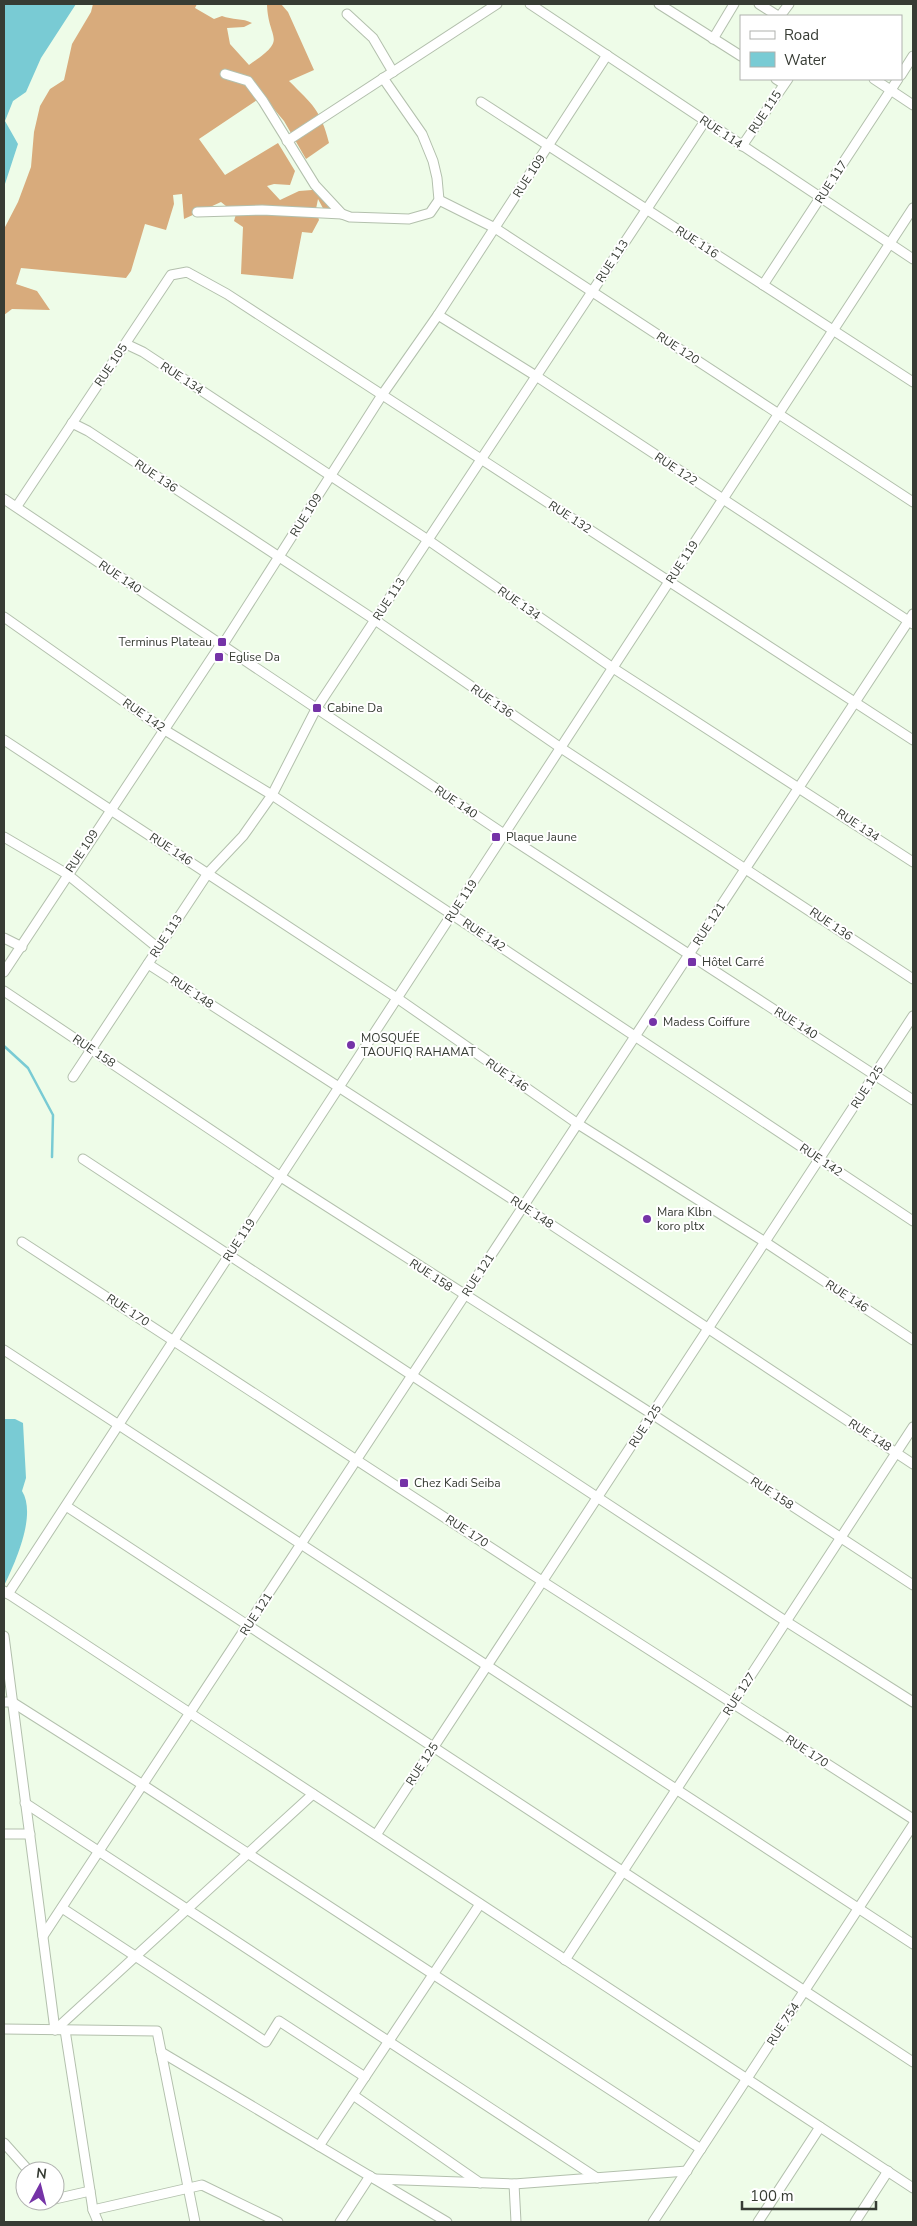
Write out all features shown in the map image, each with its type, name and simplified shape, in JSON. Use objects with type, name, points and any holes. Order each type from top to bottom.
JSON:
[{"type":"street","points":[[287,141],[497,4]]},
{"type":"street","name":"RUE 114","points":[[530,4],[913,260]]},
{"type":"street","points":[[659,4],[740,55]]},
{"type":"street","points":[[713,39],[734,4]]},
{"type":"street","points":[[759,4],[777,15]]},
{"type":"street","points":[[780,15],[788,4]]},
{"type":"street","points":[[347,14],[373,38],[393,72]]},
{"type":"street","name":"RUE 109","points":[[4,972],[163,729],[222,646],[280,558],[382,395],[438,315],[607,55]]},
{"type":"street","points":[[902,73],[913,56]]},
{"type":"street","points":[[225,74],[248,81],[315,185],[342,214]]},
{"type":"street","points":[[197,212],[262,210],[342,214],[350,217],[409,219],[430,214],[438,200],[437,178],[422,134],[383,78]]},
{"type":"street","points":[[876,80],[913,105]]},
{"type":"street","name":"RUE 117","points":[[763,285],[897,80]]},
{"type":"street","name":"RUE 115","points":[[742,146],[786,82]]},
{"type":"street","name":"RUE 116","points":[[481,102],[913,382]]},
{"type":"street","name":"RUE 113","points":[[73,1077],[208,873],[243,836],[272,795],[316,709],[705,120]]},
{"type":"street","name":"RUE 120","points":[[438,200],[495,228],[913,502]]},
{"type":"street","name":"RUE 119","points":[[6,1593],[66,1506],[913,208]]},
{"type":"street","name":"RUE 105","points":[[17,506],[171,275],[186,272],[227,294]]},
{"type":"street","name":"RUE 132","points":[[227,294],[913,740]]},
{"type":"street","name":"RUE 122","points":[[438,315],[536,376],[723,500],[912,619]]},
{"type":"street","name":"RUE 134","points":[[126,344],[143,352],[428,540],[613,668],[913,862]]},
{"type":"street","name":"RUE 136","points":[[72,423],[88,431],[375,620],[561,748],[913,978]]},
{"type":"street","name":"RUE 140","points":[[4,499],[504,834],[913,1100]]},
{"type":"street","name":"RUE 142","points":[[4,617],[163,729],[272,795],[913,1221]]},
{"type":"street","name":"RUE 121","points":[[43,1936],[855,702],[912,619]]},
{"type":"street","name":"RUE 146","points":[[4,740],[397,998],[578,1124],[765,1242],[913,1340]]},
{"type":"street","points":[[4,837],[67,874],[158,948]]},
{"type":"street","points":[[4,938],[22,947]]},
{"type":"street","name":"RUE 148","points":[[148,964],[524,1206],[913,1464]]},
{"type":"street","name":"RUE 158","points":[[4,991],[280,1177],[652,1414],[913,1585]]},
{"type":"street","name":"RUE 125","points":[[376,1835],[913,1016]]},
{"type":"street","points":[[83,1159],[786,1622],[913,1702]]},
{"type":"street","name":"RUE 170","points":[[22,1242],[542,1581],[913,1819]]},
{"type":"street","points":[[4,1350],[913,1944]]},
{"type":"street","name":"RUE 127","points":[[566,1960],[913,1427]]},
{"type":"street","points":[[66,1506],[913,2062]]},
{"type":"street","points":[[6,1593],[913,2188]]},
{"type":"street","points":[[4,1636],[8,1702],[30,1834],[55,2030]]},
{"type":"street","points":[[8,1702],[143,1785],[701,2149]]},
{"type":"street","points":[[55,2030],[313,1794]]},
{"type":"street","points":[[25,1803],[597,2178]]},
{"type":"street","name":"RUE 754","points":[[653,2222],[913,1825]]},
{"type":"street","points":[[4,1834],[30,1834]]},
{"type":"street","points":[[319,2146],[480,1904]]},
{"type":"street","points":[[62,1908],[266,2042],[279,2021],[365,2077]]},
{"type":"street","points":[[4,2029],[157,2031],[195,2222]]},
{"type":"street","points":[[66,2030],[93,2210],[98,2222]]},
{"type":"street","points":[[161,2052],[372,2178],[436,2220],[447,2222]]},
{"type":"street","points":[[353,2095],[480,2183]]},
{"type":"street","points":[[758,2222],[820,2127]]},
{"type":"street","points":[[4,2143],[19,2161]]},
{"type":"street","points":[[372,2178],[514,2184],[687,2171]]},
{"type":"street","points":[[855,2222],[888,2172]]},
{"type":"street","points":[[340,2222],[372,2178]]},
{"type":"street","points":[[514,2184],[516,2222]]},
{"type":"street","points":[[93,2210],[202,2185],[278,2222]]},
{"type":"street","points":[[65,2197],[90,2191]]},
{"type":"shaded area","points":[[93,4],[197,4],[195,8],[214,19],[222,16],[249,21],[252,23],[244,27],[227,28],[230,44],[249,65],[262,56],[273,43],[274,38],[267,4],[281,4],[288,12],[314,70],[289,81],[315,108],[323,123],[329,143],[306,159],[284,121],[263,96],[199,139],[225,175],[278,143],[295,171],[290,185],[274,184],[267,186],[280,200],[299,191],[325,189],[341,217],[325,212],[318,199],[316,209],[319,220],[312,233],[302,232],[293,279],[241,274],[243,227],[234,221],[236,214],[221,202],[184,219],[182,194],[173,195],[174,204],[166,230],[145,224],[131,271],[126,278],[21,268],[16,284],[37,291],[50,310],[12,309],[4,315],[4,229],[18,202],[31,167],[34,132],[40,106],[50,89],[64,80],[72,44],[91,12]]},
{"type":"water","points":[[4,4],[76,4],[41,58],[26,92],[13,101],[5,121],[18,144],[4,187]]},
{"type":"water","points":[[4,1419],[15,1419],[23,1423],[26,1478],[22,1491],[26,1501],[27,1513],[23,1539],[4,1586]]},
{"type":"waterway","points":[[4,1046],[28,1068],[53,1115],[52,1157]]},
{"type":"place","name":"Terminus Plateau","points":[[222,642]]},
{"type":"place","name":"Eglise Da","points":[[219,657]]},
{"type":"place","name":"Cabine Da","points":[[317,708]]},
{"type":"place","name":"Plaque Jaune","points":[[496,837]]},
{"type":"place","name":"Hôtel Carré","points":[[692,962]]},
{"type":"place","name":"Madess Coiffure","points":[[653,1022]]},
{"type":"place","name":"MOSQUÉE TAOUFIQ RAHAMAT","points":[[351,1045]]},
{"type":"place","name":"Mara Klbn koro pltx","points":[[647,1219]]},
{"type":"place","name":"Chez Kadi Seiba","points":[[404,1483]]}]
